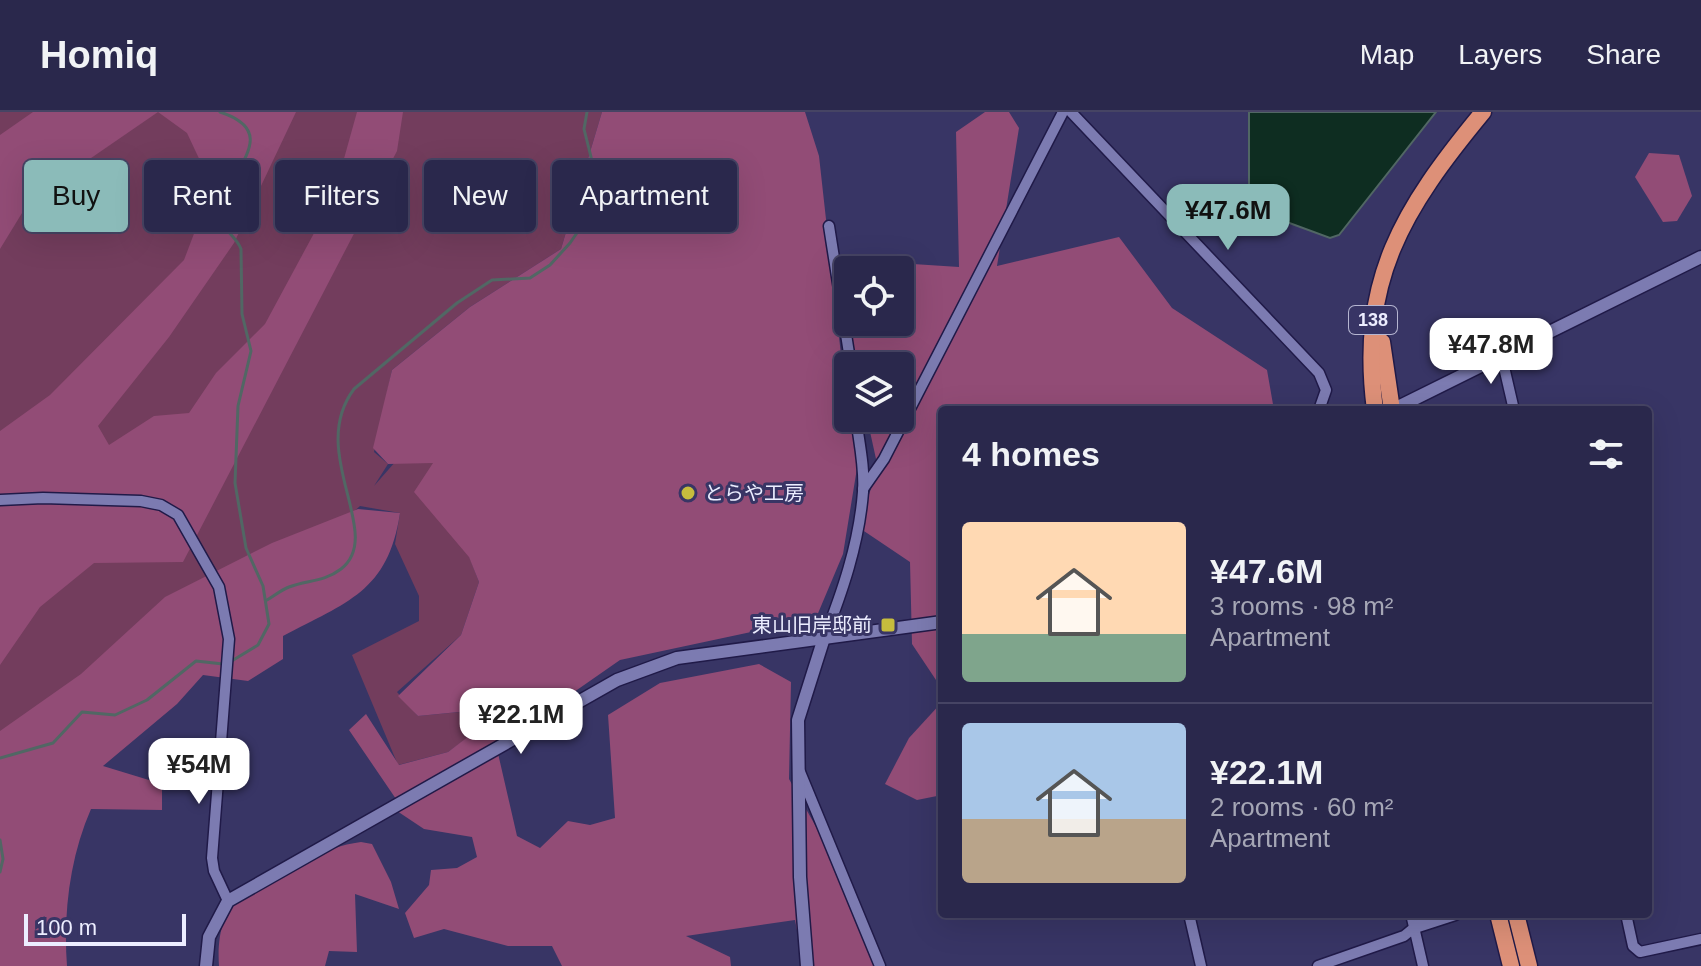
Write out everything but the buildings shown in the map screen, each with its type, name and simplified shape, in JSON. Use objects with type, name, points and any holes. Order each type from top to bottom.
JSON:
[{"type":"highway","name":"138","points":[[1375,406],[1373,317],[1398,235],[1425,185],[1483,112]]},
{"type":"highway","name":"138","points":[[1391,406],[1381,333],[1385,283],[1398,235]]},
{"type":"highway","points":[[1499,918],[1511,966]]},
{"type":"highway","points":[[1517,918],[1529,966]]},
{"type":"street","points":[[863,489],[884,459],[1063,112]]},
{"type":"street","points":[[1071,112],[1319,373],[1326,390],[1320,406]]},
{"type":"street","points":[[829,226],[849,352]]},
{"type":"street","points":[[1400,406],[1701,257]]},
{"type":"street","points":[[1501,354],[1513,406]]},
{"type":"street","points":[[807,966],[796,765],[798,720],[852,559],[863,489],[857,432]]},
{"type":"street","points":[[0,500],[43,498],[161,505],[178,515],[219,587],[229,639],[212,858],[228,901]]},
{"type":"street","points":[[206,966],[209,937],[228,901],[617,680],[677,658],[823,641],[938,623]]},
{"type":"street","points":[[796,765],[880,966]]},
{"type":"street","points":[[1190,918],[1201,966]]},
{"type":"street","points":[[1627,918],[1633,946],[1640,952],[1701,939]]},
{"type":"street","points":[[1318,966],[1404,936],[1413,921]]},
{"type":"street","points":[[1413,921],[1423,966]]},
{"type":"shaded area","points":[[0,112],[602,112],[588,160],[552,160],[552,232],[566,232],[561,249],[470,307],[392,370],[374,452],[388,464],[374,486],[396,461],[433,461],[479,582],[461,635],[397,692],[418,716],[470,711],[473,734],[448,752],[398,765],[352,655],[419,621],[419,596],[395,544],[400,513],[360,506],[0,833]]},
{"type":"shaded area","points":[[33,112],[158,112],[88,160],[24,160],[24,210],[0,249],[0,135]]},
{"type":"shaded area","points":[[158,112],[296,112],[259,190],[259,160],[200,160],[187,133]]},
{"type":"shaded area","points":[[357,112],[403,112],[397,151],[392,160],[344,160]]},
{"type":"shaded area","points":[[602,112],[805,112],[819,156],[834,292],[834,336],[839,336],[841,352],[834,352],[834,432],[854,432],[858,462],[843,554],[816,618],[620,660],[472,763],[497,749],[517,836],[540,848],[568,821],[590,825],[615,818],[608,715],[660,683],[759,664],[791,682],[789,779],[845,878],[880,966],[804,966],[795,920],[686,936],[730,957],[731,966],[562,966],[552,946],[508,946],[444,929],[414,938],[405,913],[429,885],[431,870],[457,868],[477,857],[472,837],[424,829],[394,809],[396,799],[349,730],[366,714],[399,765],[448,752],[473,733],[469,711],[418,716],[398,696],[461,635],[479,582],[469,557],[414,492],[433,463],[388,464],[373,448],[392,370],[470,307],[561,249],[566,232],[737,232],[737,160],[588,160]]},
{"type":"shaded area","points":[[985,112],[1009,112],[1019,128],[997,266],[1119,237],[1172,308],[1267,370],[1273,406],[938,406],[938,683],[912,644],[910,562],[858,527],[878,468],[870,432],[914,432],[914,352],[852,352],[848,336],[914,336],[914,264],[959,267],[956,132]]},
{"type":"shaded area","points":[[1249,112],[1436,112],[1339,235],[1330,238],[1254,210],[1249,204]]},
{"type":"shaded area","points":[[1649,153],[1679,155],[1692,196],[1677,221],[1663,222],[1635,177]]},
{"type":"shaded area","points":[[195,232],[239,232],[169,337],[98,426],[109,445],[154,416],[189,413],[216,373],[265,324],[315,232],[355,232],[183,562],[94,563],[40,607],[0,665],[0,431],[50,395],[184,260]]},
{"type":"shaded area","points":[[358,509],[400,513],[386,561],[375,578],[345,603],[283,636],[283,659],[248,681],[203,675],[177,704],[103,766],[162,784],[162,810],[91,809],[73,866],[66,926],[67,966],[0,966],[0,731],[81,674],[165,597],[272,543]]},
{"type":"shaded area","points":[[938,706],[938,796],[917,800],[885,784],[909,738]]},
{"type":"shaded area","points":[[361,842],[372,844],[391,882],[399,909],[355,894],[357,952],[329,951],[325,966],[219,966],[223,924],[239,896],[251,887],[278,880],[325,852]]},
{"type":"waterway","points":[[220,112],[240,121],[249,132],[250,144],[246,157],[223,199],[221,213],[223,224],[241,249],[242,314],[251,351],[238,406],[235,483],[246,548],[263,586],[269,624],[258,645],[230,662]]},
{"type":"waterway","points":[[267,600],[289,587],[335,573],[353,554],[355,535],[338,439],[342,414],[354,389],[457,303],[492,280],[530,278],[550,265],[581,227],[589,206],[594,169],[584,129],[587,112]]},
{"type":"waterway","points":[[0,758],[53,743],[82,712],[115,715],[147,700],[196,661],[223,664]]},
{"type":"waterway","points":[[0,840],[3,859],[0,872]]},
{"type":"place","name":"とらや工房","points":[[688,493]]},
{"type":"place","name":"東山旧岸邸前","points":[[888,625]]}]
